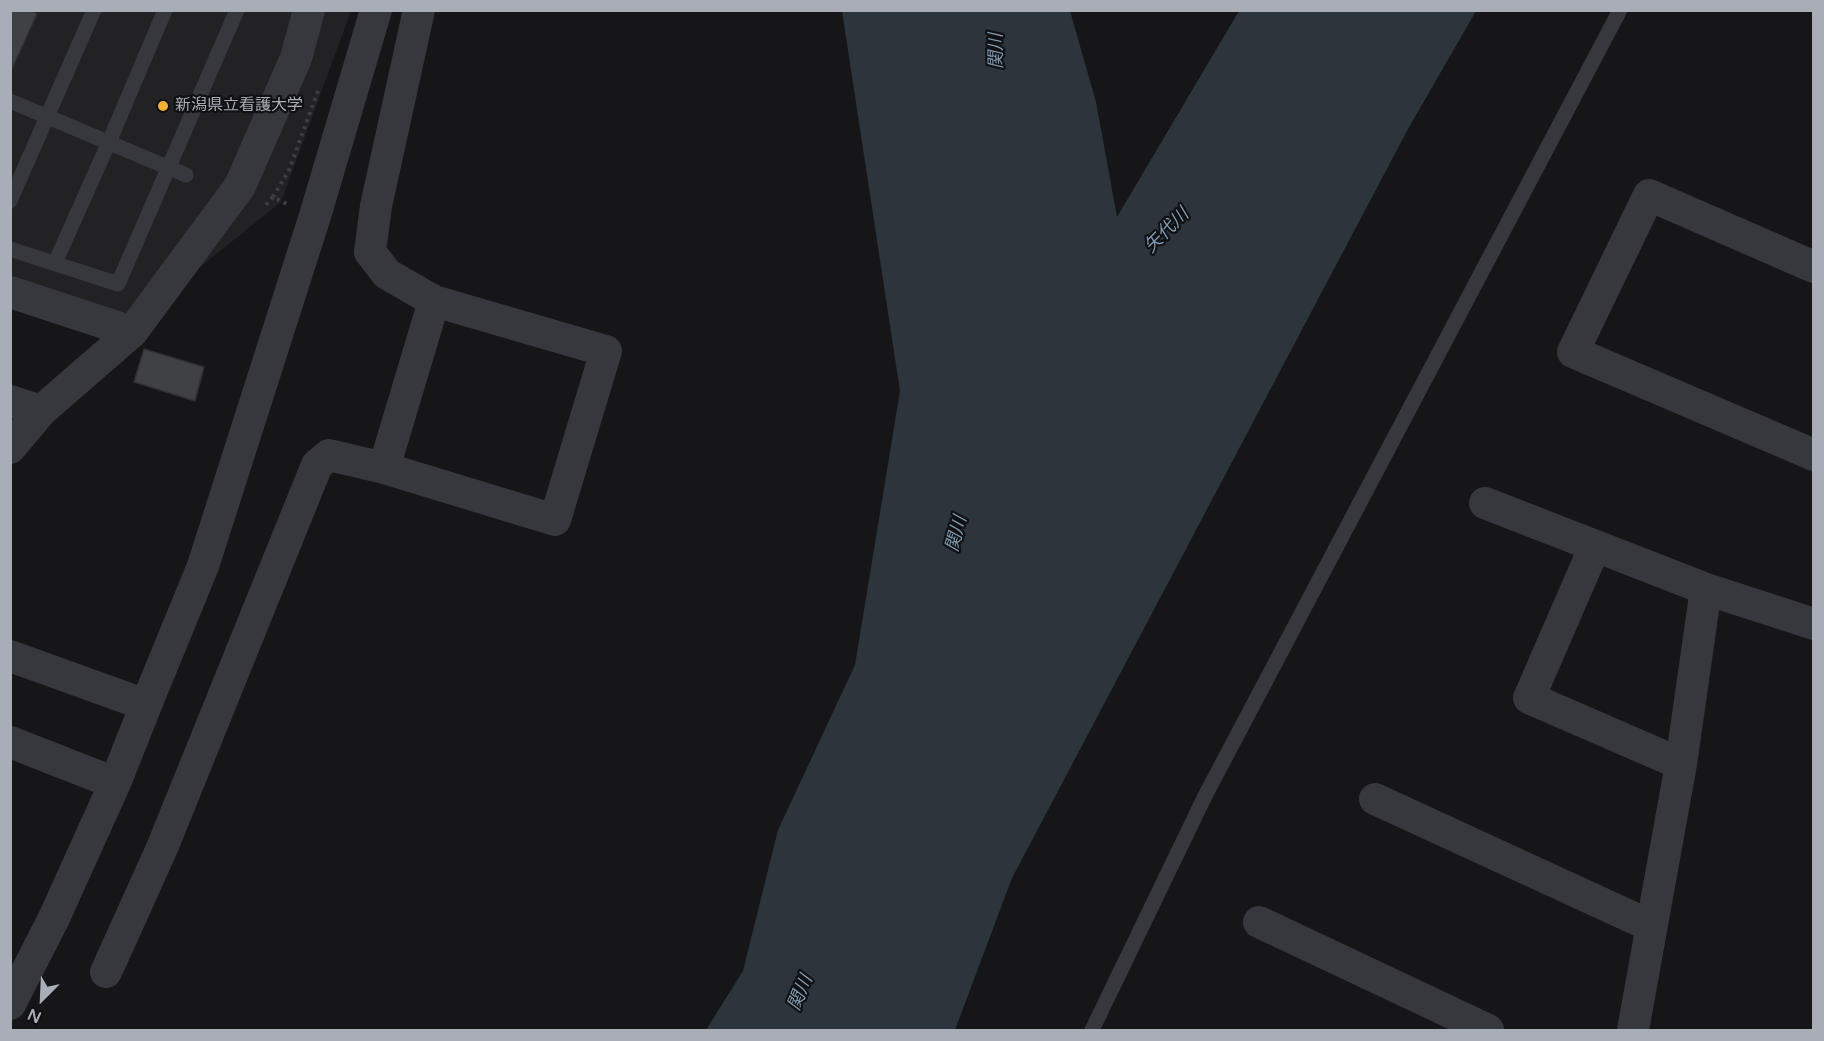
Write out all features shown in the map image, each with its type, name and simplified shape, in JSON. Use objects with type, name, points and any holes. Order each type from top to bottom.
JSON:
[{"type":"street","points":[[10,448],[41,411],[132,332],[240,186],[296,58],[309,10]]},
{"type":"street","points":[[10,1004],[54,918],[115,783],[203,566],[315,216],[376,10]]},
{"type":"street","points":[[106,972],[162,848],[317,465],[329,455],[384,468],[555,520],[606,351],[434,301],[387,274],[370,252],[376,206],[419,10]]},
{"type":"street","points":[[1814,267],[1649,195],[1574,352],[1814,455]]},
{"type":"street","points":[[10,292],[132,332]]},
{"type":"street","points":[[384,468],[434,301]]},
{"type":"street","points":[[10,401],[41,411]]},
{"type":"street","points":[[1485,503],[1706,589],[1814,624]]},
{"type":"street","points":[[1596,546],[1529,698],[1681,764]]},
{"type":"street","points":[[1633,1030],[1681,764],[1706,589]]},
{"type":"street","points":[[10,656],[146,705]]},
{"type":"street","points":[[10,742],[115,783]]},
{"type":"street","points":[[1375,799],[1652,926]]},
{"type":"street","points":[[1259,922],[1488,1030]]},
{"type":"lane","points":[[10,201],[94,10]]},
{"type":"lane","points":[[55,263],[165,10]]},
{"type":"lane","points":[[10,249],[118,284],[237,10]]},
{"type":"lane","points":[[1092,1030],[1205,796],[1620,10]]},
{"type":"lane","points":[[10,100],[186,175]]},
{"type":"path","points":[[264,207],[273,198],[289,170],[319,87]]},
{"type":"path","points":[[273,198],[315,216]]},
{"type":"shaded area","name":"新潟県立看護大学","points":[[11,11],[351,11],[281,202],[132,322],[11,279]]},
{"type":"water","points":[[842,11],[1070,11],[1096,102],[1117,217],[1239,11],[1476,11],[1408,129],[1012,878],[955,1030],[706,1030],[743,971],[778,830],[855,665],[900,391]]},
{"type":"building","points":[[10,10],[31,10],[37,14],[12,69]]},
{"type":"building","points":[[144,349],[204,367],[195,401],[134,382]]},
{"type":"place","name":"新潟県立看護大学","points":[[163,106]]},
{"type":"water label","name":"関川","points":[[997,51]]},
{"type":"water label","name":"矢代川","points":[[1167,231]]},
{"type":"water label","name":"関川","points":[[957,534]]},
{"type":"water label","name":"関川","points":[[801,993]]}]
